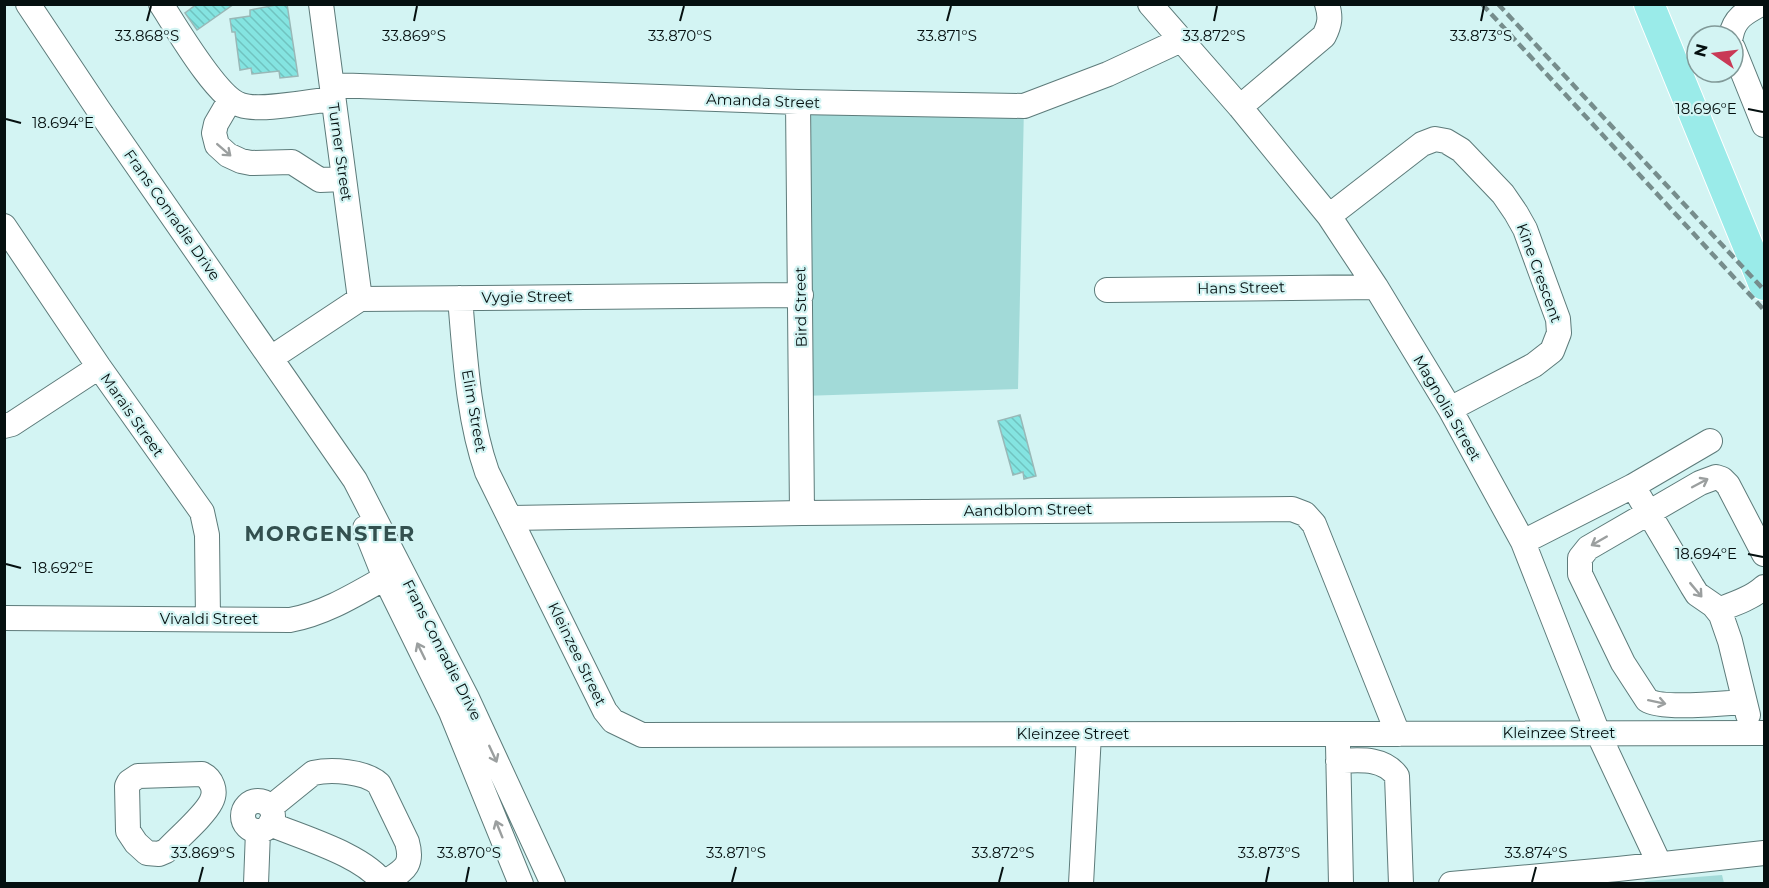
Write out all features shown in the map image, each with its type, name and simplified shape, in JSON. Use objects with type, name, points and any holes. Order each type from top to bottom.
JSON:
[{"type":"main road","points":[[1649,4],[1764,285]]},
{"type":"street","name":"Frans Conradie Drive","points":[[28,4],[355,480],[521,884]]},
{"type":"street","points":[[161,4],[216,86],[230,100],[216,124],[214,133],[217,145],[228,155],[251,163],[292,162],[320,180],[344,179]]},
{"type":"street","name":"Turner Street","points":[[321,4],[360,299]]},
{"type":"street","name":"Magnolia Street","points":[[1150,4],[1240,107],[1329,216],[1376,287],[1449,409],[1523,542],[1598,733],[1659,863]]},
{"type":"street","points":[[1240,107],[1324,36],[1330,16],[1327,4]]},
{"type":"street","points":[[1735,24],[1743,14],[1761,4]]},
{"type":"street","name":"Amanda Street","points":[[230,100],[256,108],[333,92],[1024,106],[1108,74],[1181,40]]},
{"type":"street","points":[[1745,78],[1764,125]]},
{"type":"street","name":"Bird Street","points":[[798,102],[802,513]]},
{"type":"street","name":"Kine Crescent","points":[[1329,216],[1422,144],[1435,139],[1446,141],[1461,150],[1503,194],[1516,213],[1525,229],[1558,319],[1559,333],[1552,351],[1534,365],[1449,409]]},
{"type":"street","name":"Marais Street","points":[[4,226],[201,512],[207,535],[208,620]]},
{"type":"street","name":"Hans Street","points":[[1107,290],[1376,287]]},
{"type":"street","name":"Vygie Street","points":[[360,299],[801,295]]},
{"type":"street","name":"Elim Street","points":[[460,298],[467,371],[479,447],[487,472],[511,518]]},
{"type":"street","points":[[271,358],[360,299]]},
{"type":"street","points":[[4,426],[12,424],[99,367]]},
{"type":"street","points":[[1523,542],[1634,486],[1710,441]]},
{"type":"street","points":[[1744,702],[1676,705],[1652,703],[1642,695],[1623,663],[1581,574],[1580,558],[1587,548],[1710,478],[1719,478],[1728,485],[1764,554]]},
{"type":"street","points":[[1634,486],[1692,586],[1698,594],[1718,610],[1730,641],[1744,702],[1758,733]]},
{"type":"street","name":"Aandblom Street","points":[[511,518],[1292,509],[1305,514],[1314,524],[1398,734]]},
{"type":"street","name":"Kleinzee Street","points":[[511,518],[605,711],[613,722],[642,735],[1758,733]]},
{"type":"street","name":"Frans Conradie Drive","points":[[393,573],[467,698],[553,884]]},
{"type":"street","name":"Vivaldi Street","points":[[4,618],[290,620],[328,609],[393,573]]},
{"type":"street","points":[[1718,610],[1735,604],[1764,586]]},
{"type":"street","points":[[1081,884],[1089,734]]},
{"type":"street","points":[[1338,734],[1341,884]]},
{"type":"street","points":[[1338,761],[1376,761],[1388,766],[1397,776],[1401,884]]},
{"type":"street","points":[[321,771],[358,774],[374,779],[379,784],[407,842],[409,864],[384,883],[376,873],[364,865],[266,821],[313,773],[321,771]]},
{"type":"street","points":[[212,801],[245,808],[253,801],[262,801],[266,821],[260,882]]},
{"type":"street","points":[[1452,884],[1620,876],[1659,863],[1764,853]]},
{"type":"shaded area","points":[[798,102],[1024,106],[1018,389],[802,396]]},
{"type":"shaded area","points":[[1722,875],[1724,883],[1642,883],[1646,881]]},
{"type":"building","points":[[197,4],[234,4],[197,30],[185,13]]},
{"type":"building","points":[[287,4],[298,76],[280,78],[279,71],[252,74],[251,68],[240,70],[235,32],[232,32],[230,19],[250,16],[250,10]]},
{"type":"building","points":[[1020,415],[1036,476],[1024,479],[1023,472],[1013,475],[998,421]]},
{"type":"railway","points":[[1482,4],[1764,310]]},
{"type":"railway","points":[[1498,4],[1764,290]]},
{"type":"district","name":"MORGENSTER","points":[[330,534]]}]
